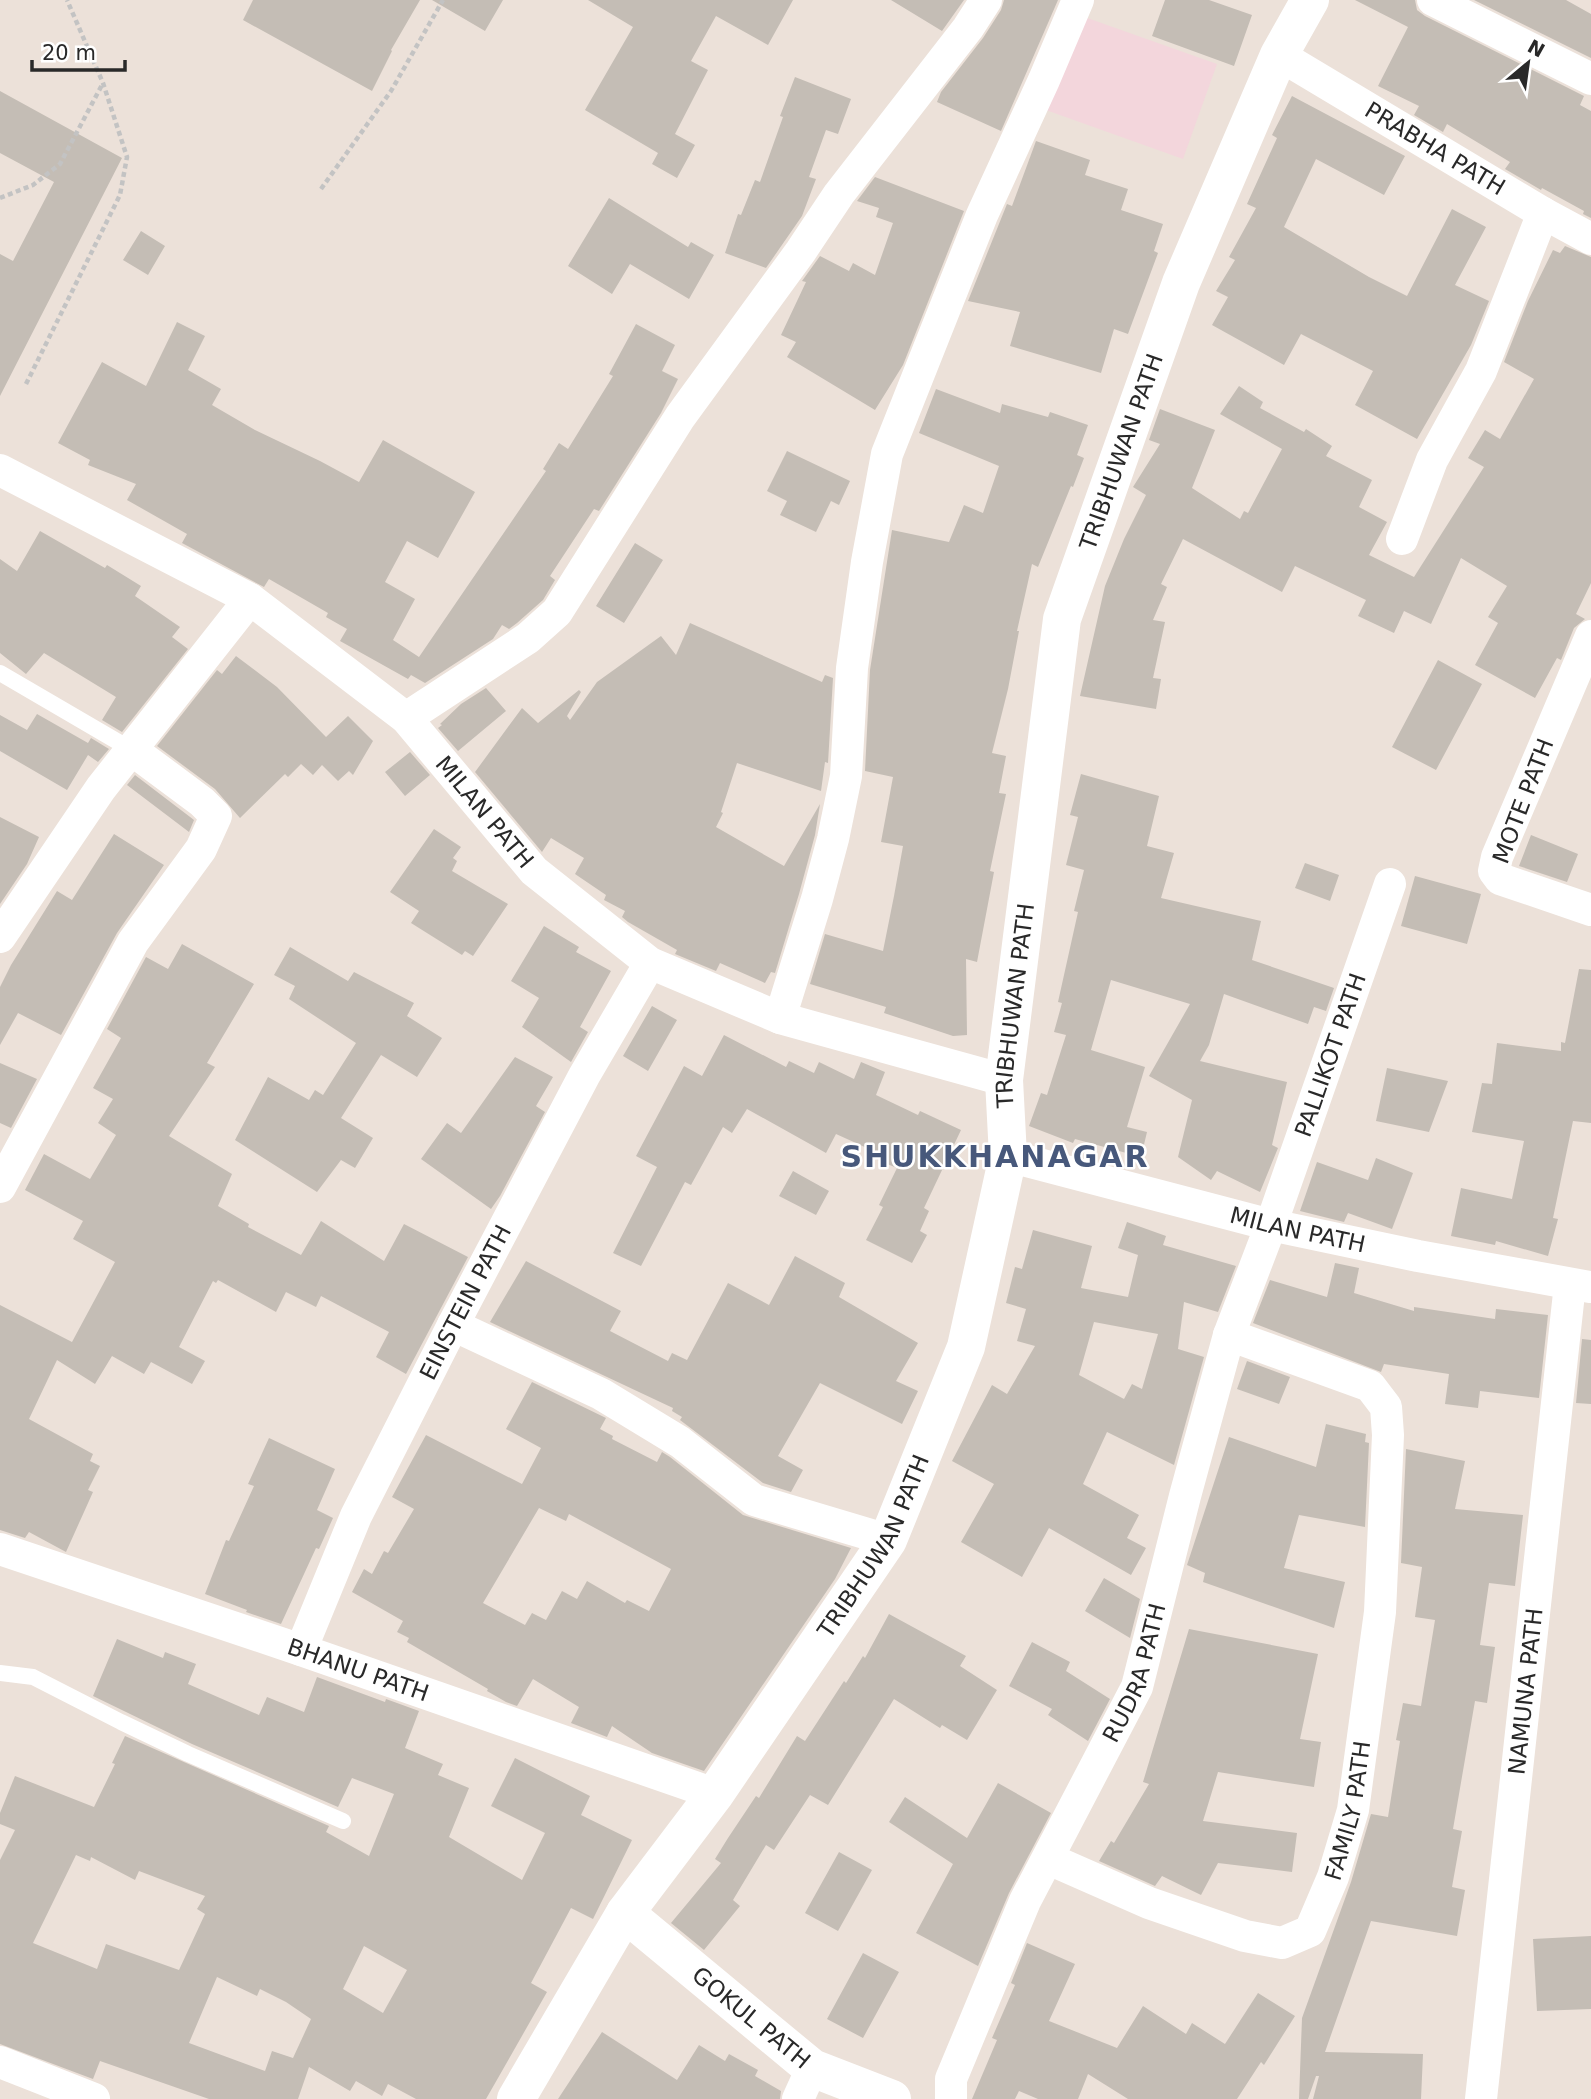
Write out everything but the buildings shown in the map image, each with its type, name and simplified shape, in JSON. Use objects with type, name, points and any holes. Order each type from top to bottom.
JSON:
[{"type":"street","points":[[406,718],[528,638],[556,612],[680,417],[801,251],[839,194],[968,29],[986,0]]},
{"type":"street","points":[[780,1018],[824,875],[846,776],[852,668],[867,562],[887,454],[982,215],[1078,0]]},
{"type":"street","name":"TRIBHUWAN PATH","points":[[516,2099],[625,1913],[715,1794],[888,1539],[966,1346],[1007,1156],[1004,1080],[1062,619],[1181,283],[1279,55],[1310,0]]},
{"type":"street","points":[[1433,0],[1591,79]]},
{"type":"street","name":"PRABHA PATH","points":[[1279,55],[1591,239]]},
{"type":"street","points":[[1402,539],[1432,460],[1481,371],[1543,213]]},
{"type":"street","name":"MILAN PATH","points":[[0,471],[250,599],[406,718],[534,871],[650,963],[780,1018],[1004,1080]]},
{"type":"street","points":[[5,919],[101,788],[250,599]]},
{"type":"street","name":"MOTE PATH","points":[[1591,636],[1497,857],[1494,871],[1500,878],[1591,911]]},
{"type":"street","points":[[0,1187],[134,942],[201,849],[216,816],[202,802],[132,750]]},
{"type":"street","name":"PALLIKOT PATH","points":[[1271,1225],[1390,884]]},
{"type":"street","name":"EINSTEIN PATH","points":[[302,1650],[356,1516],[584,1076],[650,963]]},
{"type":"street","name":"MILAN PATH","points":[[1007,1156],[1271,1225],[1581,1286]]},
{"type":"street","name":"RUDRA PATH","points":[[951,2099],[951,2079],[1025,1901],[1137,1687],[1229,1335],[1271,1225]]},
{"type":"street","name":"NAMUNA PATH","points":[[1481,2099],[1581,1286]]},
{"type":"street","points":[[453,1325],[601,1394],[680,1442],[754,1500],[888,1539]]},
{"type":"street","name":"FAMILY PATH","points":[[1049,1859],[1149,1903],[1245,1936],[1282,1943],[1310,1931],[1333,1877],[1354,1798],[1380,1612],[1388,1435],[1386,1407],[1370,1385],[1229,1335]]},
{"type":"street","name":"BHANU PATH","points":[[0,1549],[302,1650],[715,1794]]},
{"type":"street","name":"GOKUL PATH","points":[[625,1913],[805,2084],[892,2099]]},
{"type":"street","points":[[0,2062],[94,2099]]},
{"type":"lane","points":[[0,673],[132,750]]},
{"type":"lane","points":[[0,1673],[33,1676],[188,1754],[343,1821]]},
{"type":"path","points":[[26,384],[120,195],[127,157],[103,82],[67,0]]},
{"type":"path","points":[[321,188],[391,90],[443,0]]},
{"type":"path","points":[[0,198],[33,185],[60,164],[103,82]]},
{"type":"path","points":[[0,190],[6,195]]},
{"type":"shaded area","points":[[1076,14],[1217,64],[1183,159],[1043,109]]},
{"type":"district","name":"SHUKKHANAGAR","points":[[995,1157]]}]
